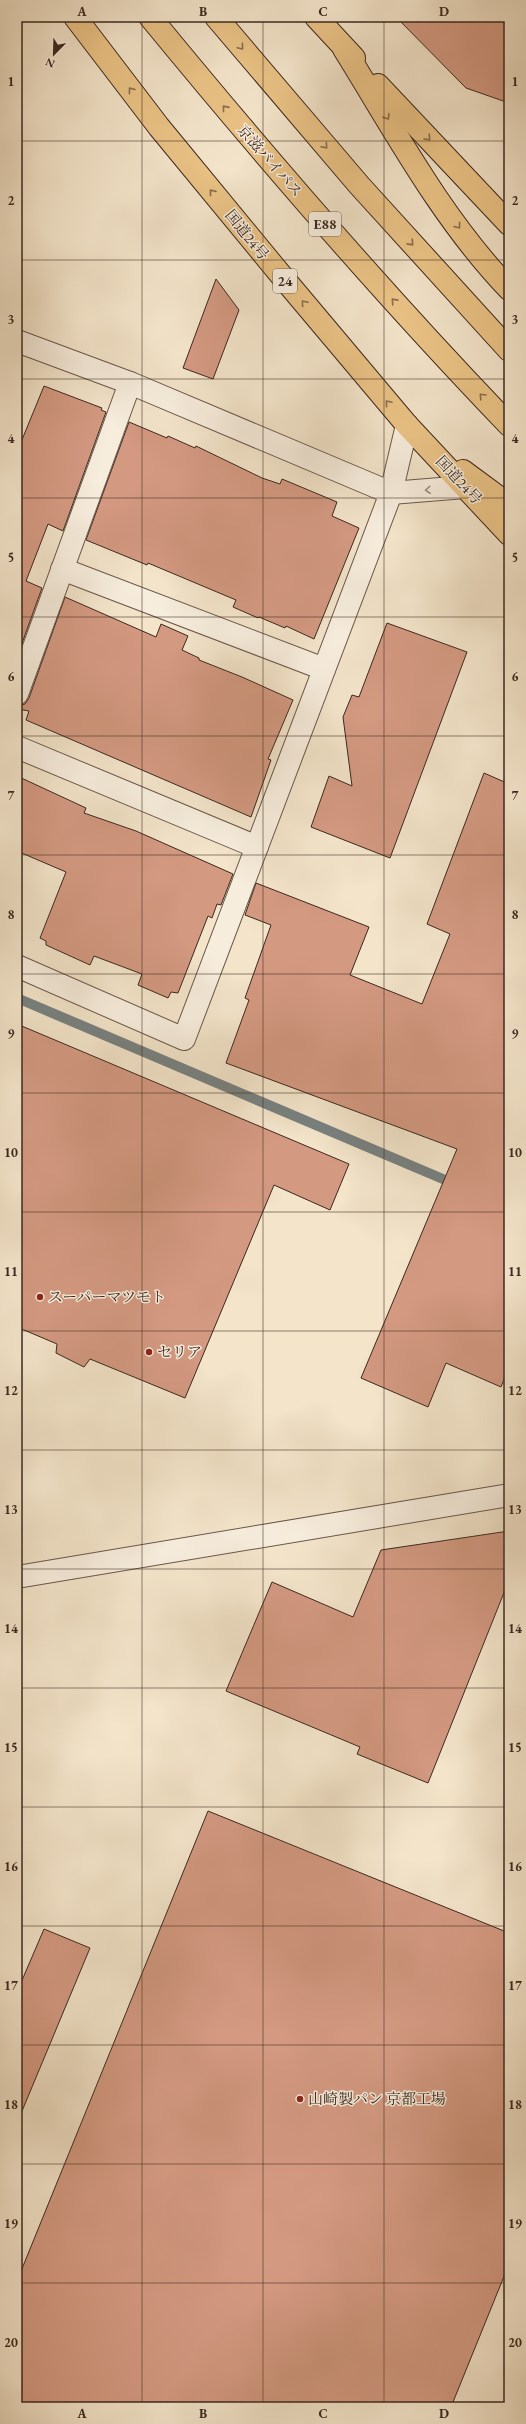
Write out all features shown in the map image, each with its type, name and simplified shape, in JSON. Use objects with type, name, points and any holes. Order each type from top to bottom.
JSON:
[{"type":"highway","name":"国道24号","points":[[75,17],[164,133],[413,432],[509,534]]},
{"type":"highway","name":"京滋バイパス","points":[[150,17],[250,138],[336,237],[509,424]]},
{"type":"highway","points":[[216,17],[354,179],[509,350]]},
{"type":"highway","points":[[316,17],[509,224]]},
{"type":"highway","points":[[344,48],[435,195],[493,272],[509,289]]},
{"type":"highway","points":[[413,432],[509,505]]},
{"type":"street","points":[[17,341],[130,384],[392,493],[465,487]]},
{"type":"street","points":[[17,694],[130,384]]},
{"type":"street","points":[[17,966],[184,1039],[392,493],[413,432]]},
{"type":"street","points":[[62,568],[324,669]]},
{"type":"street","points":[[17,747],[257,848]]},
{"type":"street","points":[[17,1577],[509,1495]]},
{"type":"building","points":[[396,17],[509,17],[509,103],[466,88]]},
{"type":"building","points":[[216,279],[239,310],[213,379],[183,368]]},
{"type":"building","points":[[44,386],[102,408],[101,410],[106,412],[63,531],[48,524],[26,581],[42,588],[17,657],[17,452]]},
{"type":"building","points":[[129,422],[167,438],[168,436],[195,448],[196,446],[262,478],[280,484],[282,479],[337,502],[332,516],[359,528],[314,639],[286,626],[285,628],[233,607],[236,600],[148,563],[147,565],[86,540]]},
{"type":"building","points":[[65,597],[156,637],[161,624],[188,636],[182,650],[199,658],[199,660],[293,700],[268,759],[271,760],[251,817],[26,720],[29,711],[17,709],[17,706],[25,704],[29,698]]},
{"type":"building","points":[[387,623],[467,652],[390,858],[311,827],[329,776],[352,786],[343,717],[352,695],[359,697]]},
{"type":"building","points":[[484,773],[509,784],[509,1367],[501,1387],[446,1363],[428,1407],[361,1378],[457,1149],[226,1063],[249,1000],[245,998],[271,925],[245,915],[256,883],[369,927],[350,975],[422,1004],[450,934],[427,924]]},
{"type":"building","points":[[17,776],[86,808],[84,813],[136,831],[233,874],[221,905],[217,904],[212,918],[208,916],[178,993],[171,992],[168,998],[138,985],[142,974],[94,956],[90,965],[46,945],[46,941],[40,938],[66,872],[17,851]]},
{"type":"building","points":[[17,1024],[349,1164],[330,1210],[274,1185],[185,1398],[90,1359],[84,1367],[56,1353],[57,1344],[17,1327]]},
{"type":"building","points":[[509,1531],[509,1580],[428,1783],[357,1754],[360,1747],[226,1691],[272,1582],[353,1617],[381,1550]]},
{"type":"building","name":"山崎製パン 京都工場","points":[[208,1811],[509,1933],[509,2264],[451,2407],[17,2407],[17,2281]]},
{"type":"building","points":[[44,1929],[90,1948],[17,2123],[17,1992]]},
{"type":"waterway","points":[[17,998],[457,1185]]},
{"type":"place","name":"スーパーマツモト","points":[[40,1297]]},
{"type":"place","name":"セリア","points":[[149,1352]]},
{"type":"place","name":"山崎製パン 京都工場","points":[[300,2099]]}]
